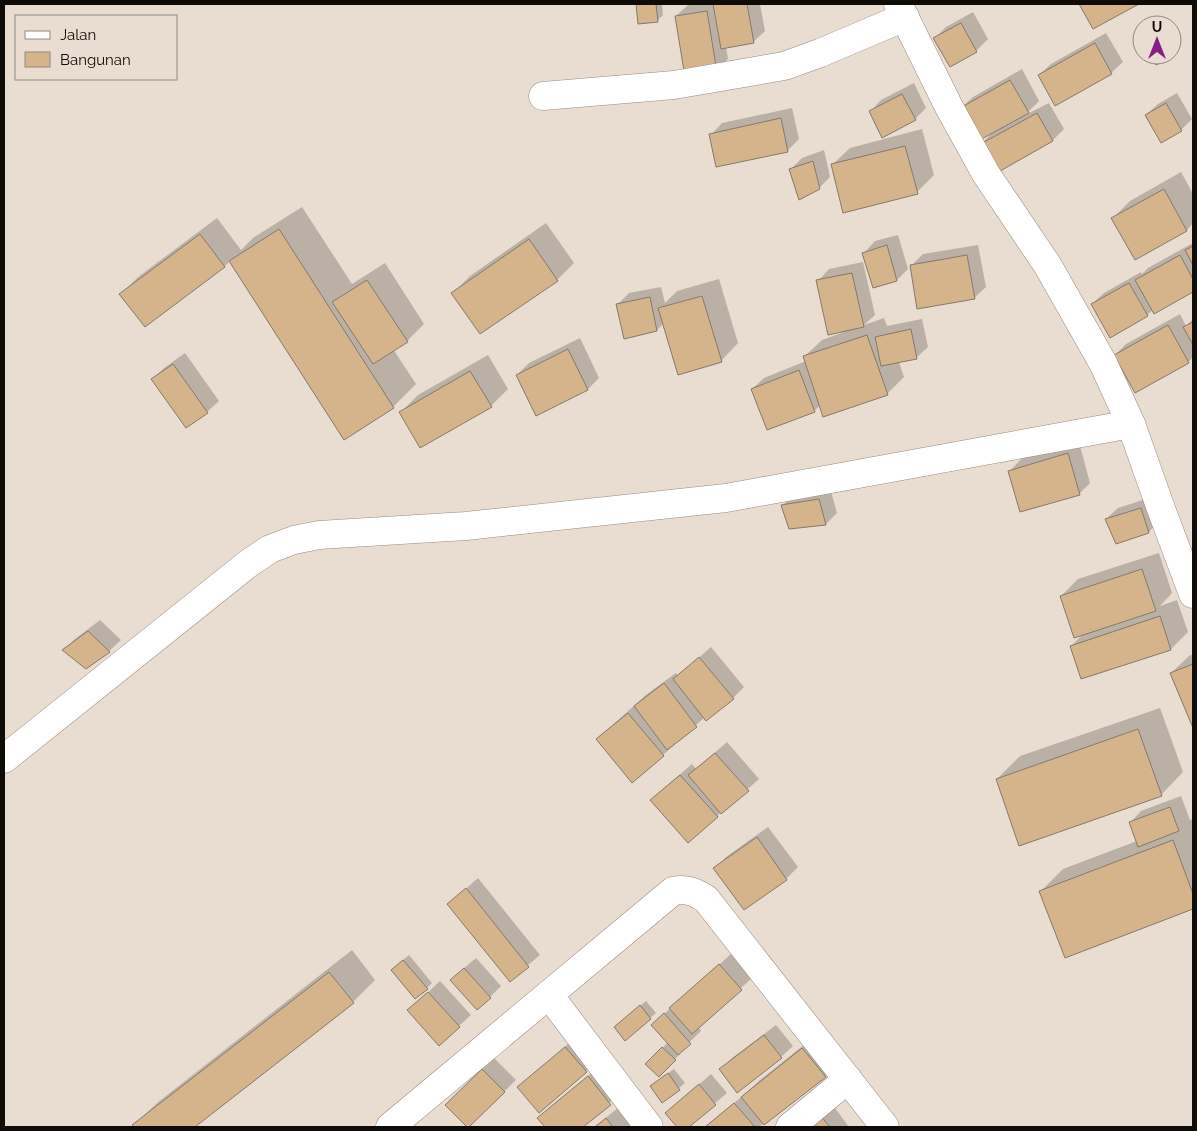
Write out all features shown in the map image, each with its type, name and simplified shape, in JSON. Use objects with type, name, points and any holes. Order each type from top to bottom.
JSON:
[{"type":"street","points":[[542,96],[674,85],[784,66],[820,53],[901,10],[949,107],[986,174],[1048,266],[1103,363],[1132,424],[1193,594]]},
{"type":"street","points":[[4,759],[250,563],[270,549],[294,540],[319,535],[466,526],[726,498],[1132,424]]},
{"type":"street","points":[[390,1127],[418,1119],[549,995],[673,891],[683,889],[706,899],[885,1127]]},
{"type":"street","points":[[549,995],[649,1127]]},
{"type":"street","points":[[790,1127],[848,1079]]},
{"type":"building","points":[[636,4],[656,4],[658,22],[638,24]]},
{"type":"building","points":[[713,4],[747,4],[754,43],[721,49]]},
{"type":"building","points":[[1079,4],[1139,4],[1093,29]]},
{"type":"building","points":[[707,11],[717,72],[685,77],[675,16]]},
{"type":"building","points":[[961,23],[977,52],[950,67],[933,38]]},
{"type":"building","points":[[1095,43],[1112,74],[1055,106],[1038,75]]},
{"type":"building","points":[[1010,80],[1029,113],[978,141],[960,108]]},
{"type":"building","points":[[902,94],[916,120],[882,138],[869,111]]},
{"type":"building","points":[[1166,103],[1182,131],[1161,143],[1145,115]]},
{"type":"building","points":[[1037,113],[1053,141],[993,175],[977,146]]},
{"type":"building","points":[[781,118],[788,152],[716,167],[709,134]]},
{"type":"building","points":[[905,146],[918,194],[843,213],[831,164]]},
{"type":"building","points":[[813,161],[820,189],[799,200],[789,169]]},
{"type":"building","points":[[1164,189],[1187,231],[1135,260],[1111,218]]},
{"type":"building","points":[[279,229],[394,408],[344,440],[229,261]]},
{"type":"building","points":[[200,234],[225,267],[145,327],[119,294]]},
{"type":"building","points":[[529,239],[558,281],[480,334],[451,293]]},
{"type":"building","points":[[887,245],[897,281],[873,288],[862,253]]},
{"type":"building","points":[[1193,246],[1193,265],[1185,250]]},
{"type":"building","points":[[967,255],[975,299],[917,309],[910,265]]},
{"type":"building","points":[[1180,255],[1193,279],[1193,292],[1154,314],[1135,280]]},
{"type":"building","points":[[852,273],[864,327],[828,335],[816,280]]},
{"type":"building","points":[[367,280],[408,342],[373,364],[332,302]]},
{"type":"building","points":[[1129,283],[1148,316],[1110,338],[1091,304]]},
{"type":"building","points":[[702,296],[722,362],[678,375],[658,308]]},
{"type":"building","points":[[650,297],[657,331],[624,339],[616,304]]},
{"type":"building","points":[[1193,322],[1193,345],[1183,327]]},
{"type":"building","points":[[1168,325],[1189,363],[1135,393],[1114,355]]},
{"type":"building","points":[[911,329],[917,359],[881,366],[875,337]]},
{"type":"building","points":[[867,335],[888,395],[823,417],[803,356]]},
{"type":"building","points":[[568,349],[588,390],[536,416],[516,375]]},
{"type":"building","points":[[173,364],[208,413],[186,428],[151,379]]},
{"type":"building","points":[[799,370],[815,412],[767,430],[751,389]]},
{"type":"building","points":[[470,371],[492,407],[420,448],[399,412]]},
{"type":"building","points":[[1068,453],[1080,495],[1020,512],[1008,471]]},
{"type":"building","points":[[819,499],[826,525],[789,529],[781,505]]},
{"type":"building","points":[[1141,508],[1149,533],[1116,544],[1105,519]]},
{"type":"building","points":[[1142,569],[1156,611],[1074,638],[1060,596]]},
{"type":"building","points":[[1160,616],[1171,650],[1081,679],[1070,646]]},
{"type":"building","points":[[88,631],[110,652],[86,669],[62,650]]},
{"type":"building","points":[[699,657],[734,699],[706,721],[673,679]]},
{"type":"building","points":[[1193,664],[1193,728],[1170,673]]},
{"type":"building","points":[[664,683],[697,727],[667,750],[634,706]]},
{"type":"building","points":[[628,713],[664,756],[632,783],[596,739]]},
{"type":"building","points":[[1138,729],[1162,796],[1019,846],[996,779]]},
{"type":"building","points":[[715,753],[749,791],[721,814],[688,775]]},
{"type":"building","points":[[680,775],[718,817],[688,843],[650,800]]},
{"type":"building","points":[[1170,807],[1179,831],[1138,847],[1129,822]]},
{"type":"building","points":[[757,837],[787,880],[744,910],[713,868]]},
{"type":"building","points":[[1173,840],[1193,894],[1193,909],[1065,958],[1039,891]]},
{"type":"building","points":[[466,888],[529,967],[510,982],[447,904]]},
{"type":"building","points":[[403,960],[428,989],[415,999],[391,970]]},
{"type":"building","points":[[719,964],[742,990],[692,1034],[669,1008]]},
{"type":"building","points":[[464,968],[491,998],[477,1010],[450,980]]},
{"type":"building","points":[[329,972],[354,1003],[195,1127],[134,1127],[132,1125]]},
{"type":"building","points":[[428,992],[460,1027],[439,1046],[407,1010]]},
{"type":"building","points":[[640,1005],[651,1019],[625,1041],[614,1027]]},
{"type":"building","points":[[664,1013],[691,1044],[678,1055],[651,1025]]},
{"type":"building","points":[[764,1035],[782,1058],[737,1093],[719,1069]]},
{"type":"building","points":[[565,1047],[587,1072],[539,1113],[517,1087]]},
{"type":"building","points":[[662,1047],[676,1060],[659,1077],[645,1064]]},
{"type":"building","points":[[802,1048],[826,1077],[764,1125],[741,1097]]},
{"type":"building","points":[[482,1069],[505,1092],[467,1127],[445,1105]]},
{"type":"building","points":[[668,1073],[680,1090],[662,1103],[650,1086]]},
{"type":"building","points":[[588,1076],[611,1105],[583,1127],[545,1127],[537,1118]]},
{"type":"building","points":[[699,1084],[716,1105],[689,1127],[677,1127],[665,1113]]},
{"type":"building","points":[[734,1103],[755,1127],[705,1127]]},
{"type":"building","points":[[820,1115],[830,1127],[803,1127]]},
{"type":"building","points":[[606,1118],[613,1127],[595,1127]]}]
